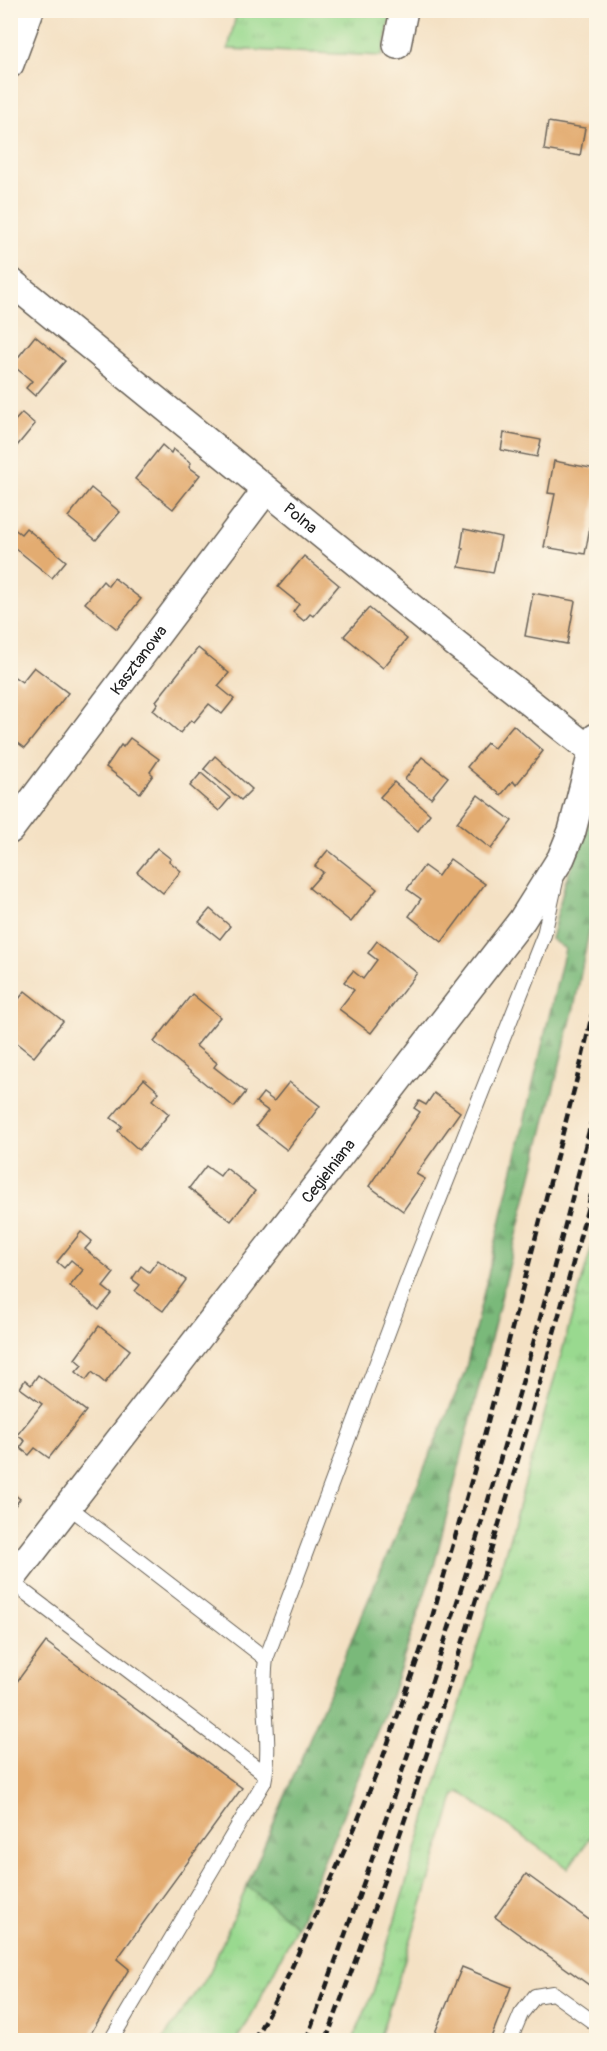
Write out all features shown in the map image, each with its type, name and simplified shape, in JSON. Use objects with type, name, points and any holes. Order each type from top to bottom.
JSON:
[{"type":"street","points":[[10,64],[30,10]]},
{"type":"street","points":[[397,45],[404,10]]},
{"type":"street","name":"Polna","points":[[10,281],[266,490],[595,745]]},
{"type":"street","name":"Kasztanowa","points":[[10,830],[266,490]]},
{"type":"street","name":"Cegielniana","points":[[10,1581],[510,936],[540,894],[561,858],[572,831],[595,745]]},
{"type":"lane","points":[[111,2040],[264,1782],[268,1732],[263,1679],[266,1659],[408,1279],[544,935],[561,858]]},
{"type":"lane","points":[[68,1506],[266,1659]]},
{"type":"lane","points":[[10,1581],[266,1774]]},
{"type":"lane","points":[[510,2040],[521,2014],[535,1996],[553,1993],[597,2024]]},
{"type":"green space","points":[[237,11],[392,11],[382,56],[228,49]]},
{"type":"green space","points":[[596,792],[596,896],[575,1003],[434,1566],[388,1705],[297,1926],[247,1886],[465,1372],[565,949],[551,939],[565,883],[589,823]]},
{"type":"green space","points":[[596,1231],[596,1830],[568,1868],[460,1792],[454,1797],[379,2040],[353,2040],[373,1992],[495,1589]]},
{"type":"green space","points":[[247,1886],[297,1926],[248,2022],[236,2040],[162,2040],[209,1974]]},
{"type":"building","points":[[548,122],[585,128],[580,156],[544,150]]},
{"type":"building","points":[[35,336],[65,361],[35,396],[26,388],[32,381],[12,365]]},
{"type":"building","points":[[22,413],[35,424],[12,452],[10,451],[10,426]]},
{"type":"building","points":[[504,433],[541,440],[537,457],[501,450]]},
{"type":"building","points":[[162,445],[171,453],[173,449],[191,463],[189,467],[200,475],[173,509],[135,479]]},
{"type":"building","points":[[554,461],[596,469],[596,495],[585,554],[544,547],[555,494],[548,493]]},
{"type":"building","points":[[91,488],[120,512],[96,540],[68,517]]},
{"type":"building","points":[[10,526],[21,534],[26,528],[66,561],[52,578],[10,544]]},
{"type":"building","points":[[464,529],[501,537],[493,573],[459,567]]},
{"type":"building","points":[[304,556],[339,585],[313,616],[310,614],[304,621],[293,612],[299,604],[278,587]]},
{"type":"building","points":[[114,578],[141,599],[117,629],[85,603],[103,581],[108,586]]},
{"type":"building","points":[[533,593],[575,601],[567,644],[525,636]]},
{"type":"building","points":[[369,608],[407,639],[383,668],[344,636]]},
{"type":"building","points":[[10,619],[18,625],[10,635]]},
{"type":"building","points":[[198,648],[229,673],[218,686],[234,699],[222,714],[209,704],[194,722],[191,720],[180,733],[153,710],[158,703],[156,701]]},
{"type":"building","points":[[34,667],[68,693],[25,748],[10,737],[10,674],[22,682]]},
{"type":"building","points":[[513,725],[543,751],[516,785],[513,781],[501,795],[467,767],[487,743],[494,748]]},
{"type":"building","points":[[130,738],[159,759],[150,772],[153,775],[140,793],[106,767],[121,745],[123,747]]},
{"type":"building","points":[[215,756],[252,789],[241,800],[204,769]]},
{"type":"building","points":[[422,757],[448,777],[431,798],[405,779]]},
{"type":"building","points":[[201,773],[230,798],[219,811],[190,786]]},
{"type":"building","points":[[394,782],[430,814],[418,831],[380,797]]},
{"type":"building","points":[[478,795],[512,821],[491,849],[457,822]]},
{"type":"building","points":[[157,848],[181,871],[163,893],[137,872]]},
{"type":"building","points":[[328,850],[377,889],[351,922],[309,888],[323,872],[315,866]]},
{"type":"building","points":[[450,859],[485,884],[442,942],[409,916],[421,899],[407,889],[424,866],[438,876]]},
{"type":"building","points":[[210,909],[230,926],[220,939],[199,922]]},
{"type":"building","points":[[377,941],[417,973],[371,1033],[339,1009],[354,990],[344,982],[353,971],[363,979],[377,960],[368,953]]},
{"type":"building","points":[[25,991],[63,1021],[34,1057],[10,1038],[10,1006],[12,1008]]},
{"type":"building","points":[[192,994],[220,1017],[196,1046],[217,1063],[214,1067],[246,1092],[234,1107],[154,1042]]},
{"type":"building","points":[[144,1079],[159,1092],[152,1100],[169,1114],[139,1150],[118,1131],[122,1126],[111,1118]]},
{"type":"building","points":[[289,1082],[320,1106],[287,1150],[256,1126],[268,1111],[256,1102],[263,1093],[274,1101]]},
{"type":"building","points":[[434,1093],[460,1112],[416,1174],[425,1179],[403,1211],[369,1186],[420,1112],[414,1108],[419,1101],[426,1105]]},
{"type":"building","points":[[206,1166],[220,1176],[226,1168],[255,1191],[231,1221],[189,1188]]},
{"type":"building","points":[[81,1232],[92,1241],[85,1249],[114,1273],[103,1287],[112,1294],[99,1310],[70,1286],[83,1270],[71,1260],[64,1268],[57,1262]]},
{"type":"building","points":[[158,1260],[186,1280],[163,1311],[135,1291],[140,1285],[132,1279],[141,1266],[149,1272]]},
{"type":"building","points":[[99,1326],[130,1350],[105,1383],[92,1372],[86,1380],[76,1372],[82,1365],[75,1359]]},
{"type":"building","points":[[38,1375],[86,1411],[49,1458],[35,1448],[29,1455],[20,1448],[25,1441],[17,1435],[42,1404],[20,1388],[25,1380],[31,1385]]},
{"type":"building","points":[[10,1491],[20,1499],[10,1512]]},
{"type":"building","points":[[46,1642],[242,1788],[117,1959],[129,1969],[87,2040],[10,2040],[10,1691]]},
{"type":"building","points":[[526,1874],[596,1925],[596,1990],[495,1917]]},
{"type":"building","points":[[462,1967],[511,1987],[490,2040],[432,2040]]},
{"type":"railway","points":[[254,2040],[287,1978],[355,1827],[383,1757],[431,1621],[483,1440],[596,997]]},
{"type":"railway","points":[[306,2040],[389,1809],[465,1576],[534,1340],[596,1103]]},
{"type":"railway","points":[[326,2040],[402,1827],[472,1612],[537,1395],[596,1176]]}]
